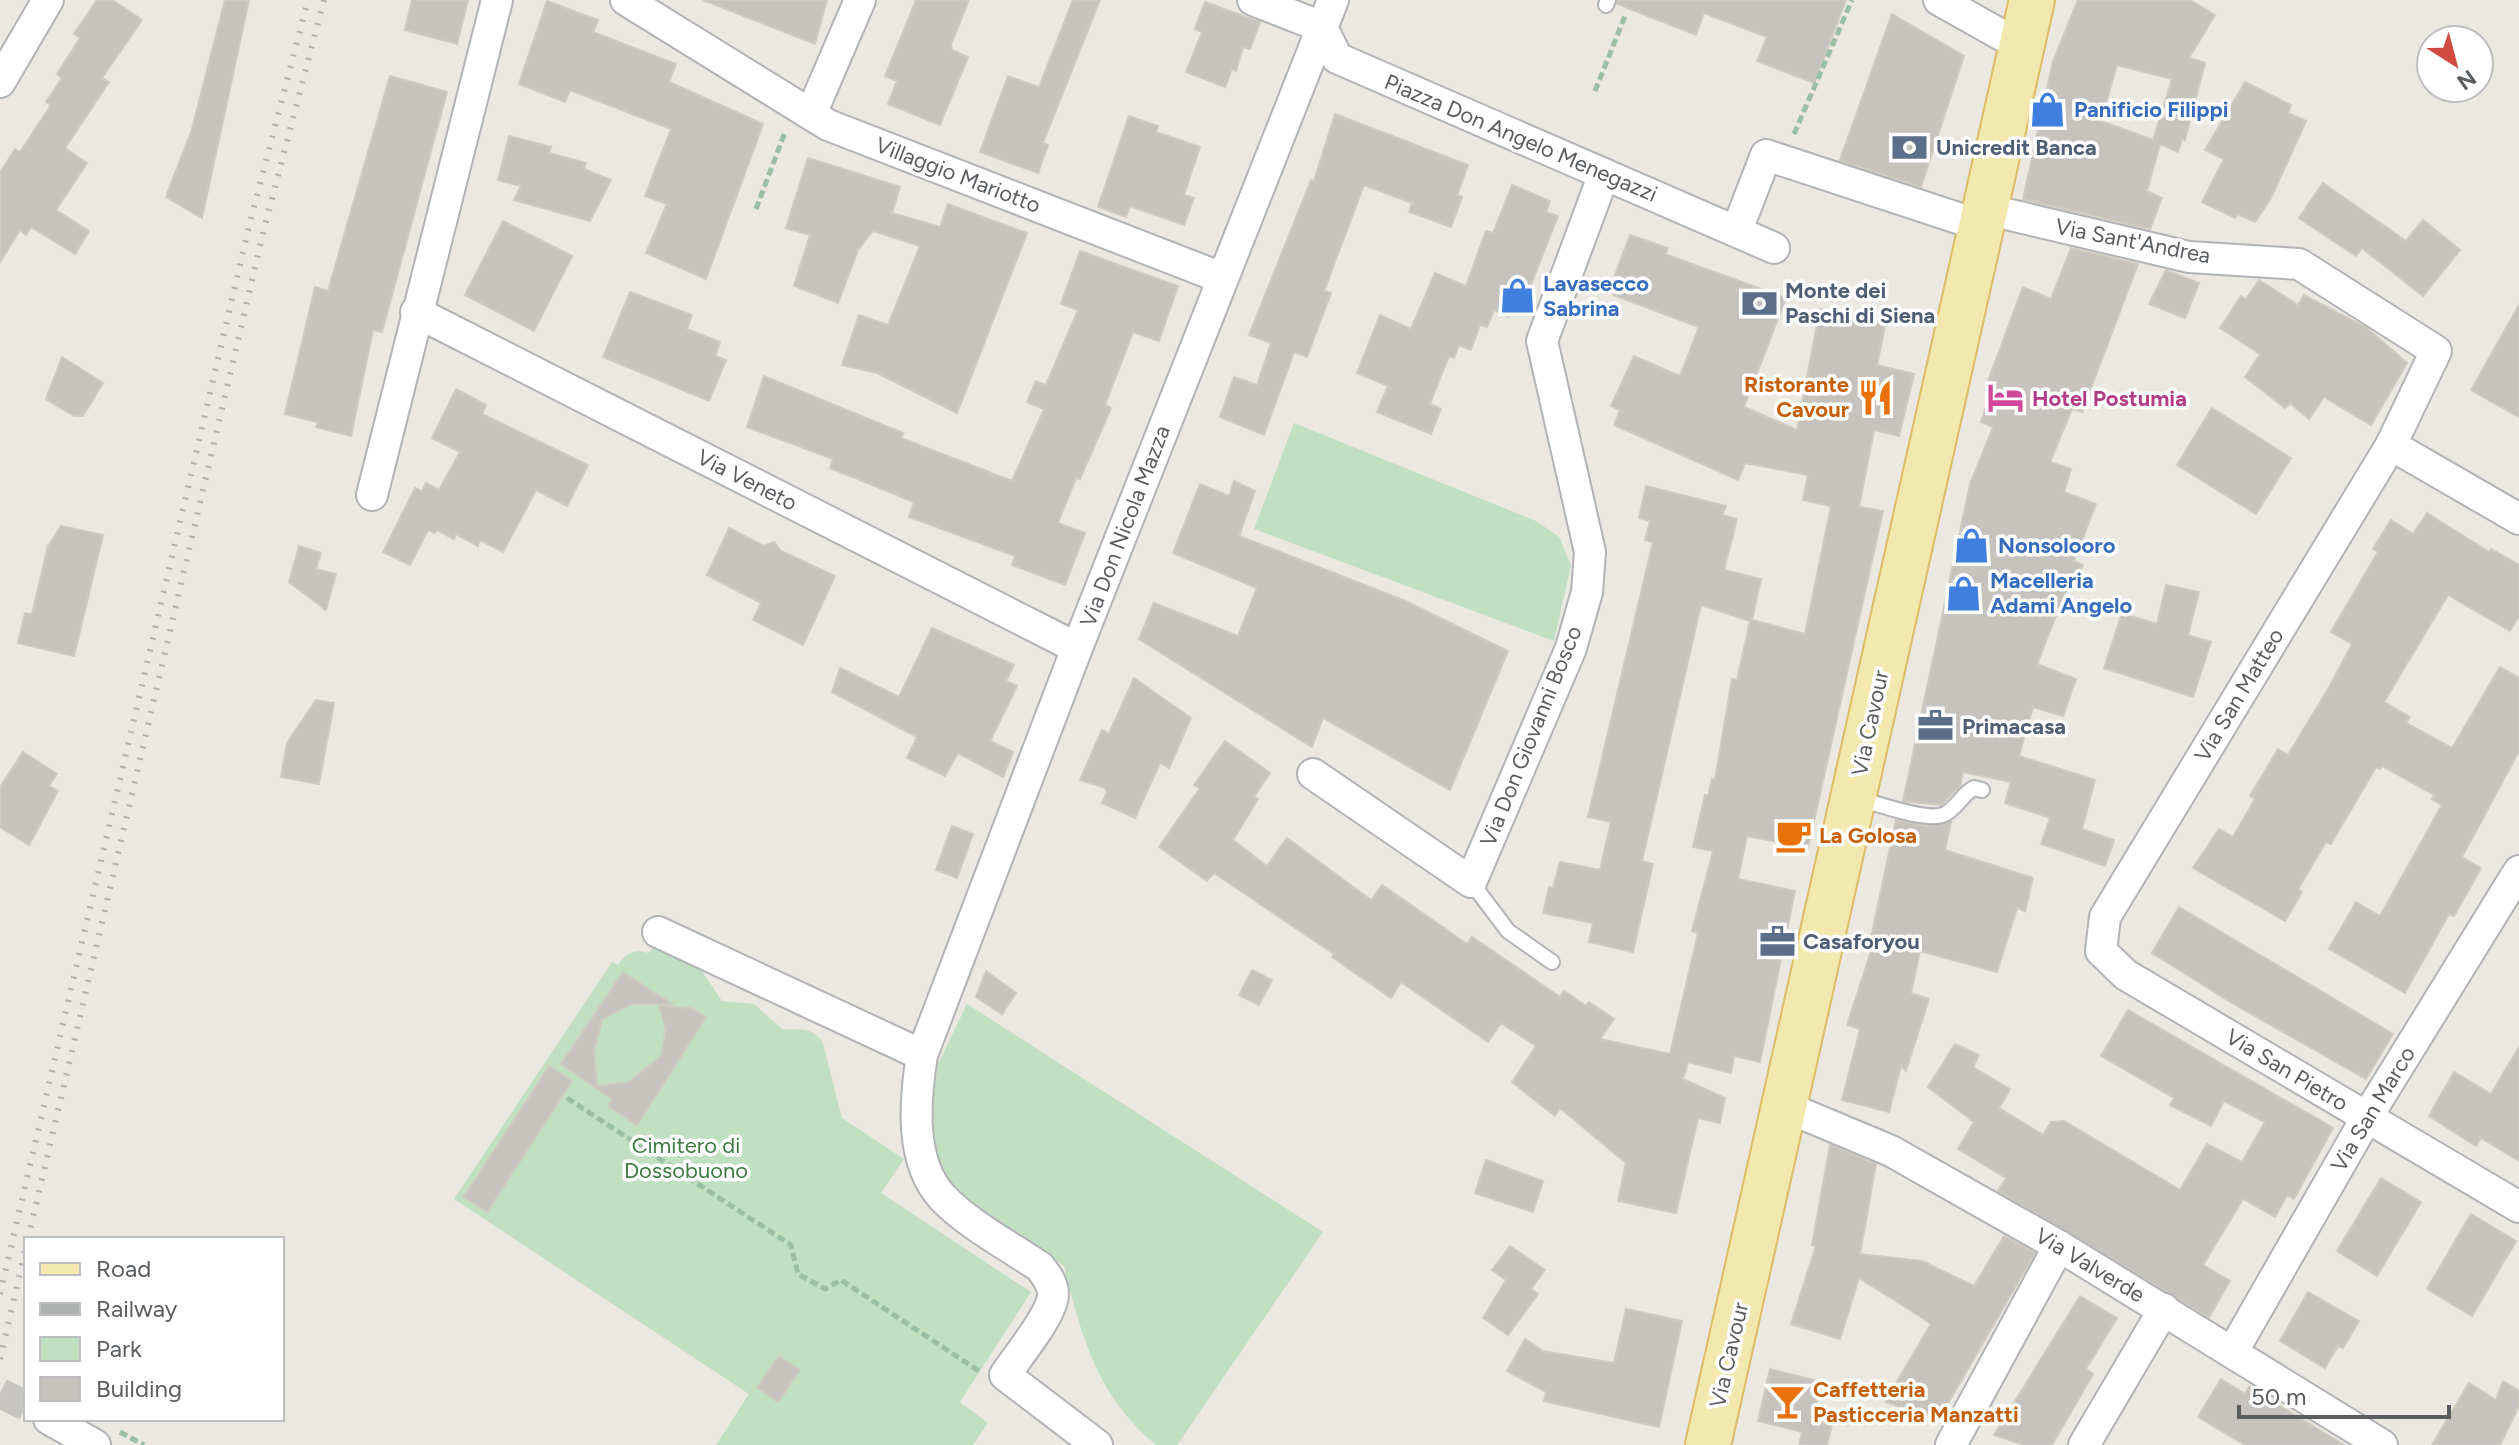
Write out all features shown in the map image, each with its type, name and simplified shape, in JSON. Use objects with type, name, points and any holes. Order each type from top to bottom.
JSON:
[{"type":"main road","name":"Via Cavour","points":[[1708,1445],[2032,0]]},
{"type":"street","points":[[0,82],[48,0]]},
{"type":"street","points":[[372,495],[497,0]]},
{"type":"street","name":"Villaggio Mariotto","points":[[626,0],[828,125],[1222,278]]},
{"type":"street","points":[[803,109],[860,0]]},
{"type":"street","points":[[1253,0],[1328,14]]},
{"type":"street","points":[[1939,0],[2021,46]]},
{"type":"street","name":"Piazza Don Angelo Menegazzi","points":[[1328,14],[1337,58],[1774,248]]},
{"type":"street","name":"Via Don Nicola Mazza","points":[[1097,1445],[1005,1375],[1047,1312],[1054,1296],[1051,1281],[1040,1267],[943,1199],[928,1178],[917,1119],[922,1055],[1077,648],[1328,14]]},
{"type":"street","points":[[1737,230],[1766,155],[1984,218]]},
{"type":"street","name":"Via Don Giovanni Bosco","points":[[1471,882],[1571,648],[1587,592],[1590,552],[1542,341],[1604,174]]},
{"type":"street","name":"Via Sant'Andrea","points":[[1984,218],[2189,257],[2299,264],[2436,351],[2391,445]]},
{"type":"street","name":"Via Veneto","points":[[416,312],[1077,648]]},
{"type":"street","points":[[2391,445],[2519,519]]},
{"type":"street","name":"Via San Matteo","points":[[2101,951],[2105,917],[2391,445]]},
{"type":"street","points":[[1313,774],[1471,882]]},
{"type":"street","name":"Via San Marco","points":[[2233,1351],[2367,1117],[2519,871]]},
{"type":"street","points":[[658,932],[922,1055]]},
{"type":"street","name":"Via San Pietro","points":[[2101,951],[2126,975],[2519,1207]]},
{"type":"street","name":"Via Valverde","points":[[1786,1107],[1891,1151],[2059,1246],[2382,1445]]},
{"type":"street","points":[[1951,1445],[2059,1246]]},
{"type":"street","points":[[2084,1445],[2164,1309]]},
{"type":"street","points":[[53,1421],[95,1445]]},
{"type":"lane","points":[[1854,798],[1935,817],[1951,810],[1965,793],[1974,788],[1982,790]]},
{"type":"lane","points":[[1471,882],[1508,931],[1552,962]]},
{"type":"path","points":[[1794,134],[1852,0]]},
{"type":"path","points":[[1595,91],[1626,13]]},
{"type":"path","points":[[756,209],[803,109]]},
{"type":"path","points":[[567,1098],[791,1245],[798,1274],[825,1289],[841,1280],[980,1371]]},
{"type":"green space","points":[[1294,423],[1536,521],[1559,537],[1571,565],[1554,641],[1254,529]]},
{"type":"green space","name":"Cimitero di Dossobuono","points":[[653,948],[668,948],[675,959],[695,961],[722,1001],[754,1004],[782,1029],[805,1030],[819,1038],[823,1043],[842,1118],[904,1159],[881,1193],[1031,1292],[960,1402],[988,1423],[973,1445],[716,1445],[749,1394],[454,1199],[612,962],[618,965],[631,953],[648,953]]},
{"type":"green space","points":[[967,1004],[1323,1232],[1177,1445],[1156,1445],[1119,1406],[1106,1386],[1085,1341],[1064,1266],[958,1194],[941,1169],[930,1124],[938,1064]]},
{"type":"building","points":[[97,0],[112,0],[142,20],[102,78],[109,82],[65,148],[87,163],[56,210],[89,231],[75,254],[31,227],[26,235],[20,230],[0,262],[0,173],[15,149],[20,152],[51,105],[46,102],[62,78],[57,74],[80,38],[74,34]]},
{"type":"building","points":[[225,0],[249,0],[202,218],[166,197],[192,129]]},
{"type":"building","points":[[412,0],[468,0],[457,44],[405,30]]},
{"type":"building","points":[[703,0],[827,0],[815,44]]},
{"type":"building","points":[[916,0],[969,0],[951,44],[952,50],[968,57],[940,125],[888,104],[897,81],[885,76]]},
{"type":"building","points":[[1073,0],[1100,0],[1043,143],[1048,145],[1038,173],[980,152],[1008,76],[1039,87]]},
{"type":"building","points":[[1618,0],[1846,0],[1814,83],[1757,61],[1767,37],[1704,13],[1696,35],[1617,4]]},
{"type":"building","points":[[2078,0],[2190,0],[2215,15],[2189,58],[2205,63],[2185,140],[2182,139],[2178,152],[2160,144],[2147,191],[2162,198],[2150,229],[2023,199],[2053,61]],"holes":[[[2117,65],[2172,79],[2153,140],[2101,121]]]},
{"type":"building","points":[[547,1],[598,20],[593,32],[676,64],[669,82],[763,124],[706,279],[646,253],[667,204],[645,196],[671,129],[570,90],[565,102],[519,84]]},
{"type":"building","points":[[1205,2],[1260,22],[1250,49],[1243,47],[1236,71],[1232,69],[1225,87],[1186,72],[1202,32],[1195,29]]},
{"type":"building","points":[[1892,14],[1964,56],[1921,187],[1840,160]]},
{"type":"building","points":[[390,76],[447,92],[382,332],[373,330],[351,436],[316,427],[318,422],[285,414],[315,287],[328,291]]},
{"type":"building","points":[[2245,82],[2291,105],[2288,113],[2306,121],[2271,198],[2255,222],[2237,214],[2235,218],[2202,202],[2224,159],[2205,150]]},
{"type":"building","points":[[1335,114],[1468,165],[1457,195],[1462,197],[1451,227],[1409,212],[1412,203],[1364,185],[1324,291],[1331,293],[1307,357],[1294,352],[1264,435],[1220,417],[1234,377],[1257,385],[1271,343],[1249,335],[1311,180],[1314,181]]},
{"type":"building","points":[[1129,116],[1158,126],[1156,132],[1200,147],[1184,195],[1194,198],[1184,225],[1130,206],[1126,217],[1098,207]]},
{"type":"building","points":[[509,136],[551,147],[549,153],[586,163],[584,169],[611,180],[590,221],[514,200],[521,186],[498,180]]},
{"type":"building","points":[[808,158],[900,187],[892,213],[940,227],[948,204],[1027,233],[957,413],[877,373],[842,365],[859,315],[888,325],[920,246],[873,231],[858,250],[838,303],[794,286],[810,235],[786,228]]},
{"type":"building","points":[[2323,183],[2406,241],[2423,220],[2460,250],[2423,296],[2362,248],[2356,256],[2299,218]]},
{"type":"building","points":[[1512,185],[1550,201],[1546,212],[1558,216],[1521,310],[1514,307],[1509,317],[1494,310],[1487,327],[1480,325],[1471,350],[1459,345],[1454,358],[1449,356],[1430,404],[1441,409],[1431,434],[1377,412],[1388,386],[1357,373],[1380,315],[1411,329],[1435,273],[1466,286],[1486,231],[1493,233]]},
{"type":"building","points":[[503,221],[572,256],[534,331],[465,295]]},
{"type":"building","points":[[1630,235],[1668,248],[1665,254],[1786,298],[1744,407],[1797,430],[1820,309],[1885,326],[1877,365],[1914,374],[1899,436],[1874,430],[1859,507],[1883,511],[1808,848],[1747,836],[1738,879],[1795,891],[1760,1062],[1734,1056],[1731,1073],[1688,1062],[1683,1079],[1725,1098],[1720,1123],[1698,1118],[1676,1213],[1618,1201],[1626,1163],[1560,1108],[1555,1116],[1512,1082],[1536,1046],[1501,1023],[1488,1042],[1401,982],[1391,998],[1332,957],[1334,954],[1214,873],[1207,881],[1159,847],[1200,788],[1194,785],[1225,741],[1270,773],[1254,797],[1258,799],[1233,840],[1267,866],[1287,838],[1371,900],[1382,885],[1467,944],[1472,937],[1560,997],[1564,991],[1586,1006],[1589,1002],[1614,1019],[1600,1039],[1670,1054],[1698,933],[1692,931],[1713,851],[1693,847],[1705,795],[1708,796],[1712,779],[1715,780],[1732,679],[1737,680],[1750,621],[1701,605],[1642,861],[1653,864],[1633,952],[1589,942],[1593,923],[1543,913],[1549,887],[1553,888],[1560,862],[1600,870],[1611,822],[1588,817],[1653,542],[1645,540],[1650,521],[1639,518],[1646,486],[1726,506],[1722,515],[1737,519],[1724,570],[1761,579],[1752,620],[1805,634],[1831,506],[1803,500],[1808,475],[1745,463],[1738,480],[1614,425],[1620,410],[1611,406],[1634,356],[1680,376],[1699,327],[1613,295],[1620,276],[1615,275]]},
{"type":"building","points":[[2071,248],[2138,264],[2082,412],[2072,409],[2050,462],[2071,469],[2064,492],[2096,504],[2074,561],[2083,565],[2073,591],[2067,588],[2037,664],[2076,679],[2063,716],[2033,707],[2019,756],[2095,780],[2082,829],[2114,840],[2105,866],[2041,844],[2050,818],[2005,803],[2011,782],[1963,772],[1960,786],[1941,805],[1903,801],[1970,484],[1993,427],[1981,422],[1993,384],[1988,381],[2023,287],[2051,299]]},
{"type":"building","points":[[1080,251],[1178,286],[1159,341],[1133,332],[1105,405],[1111,408],[1080,479],[1076,478],[1058,523],[1085,533],[1065,585],[1012,565],[1015,556],[909,517],[914,502],[830,468],[833,459],[747,427],[764,376],[903,433],[901,438],[1012,481],[1044,409],[1027,402],[1036,381],[1046,385],[1078,310],[1061,304]]},
{"type":"building","points":[[2166,270],[2199,283],[2185,318],[2149,304]]},
{"type":"building","points":[[2259,280],[2298,305],[2304,295],[2367,328],[2407,363],[2371,425],[2324,397],[2309,419],[2290,403],[2285,408],[2245,377],[2260,354],[2220,328],[2241,296],[2246,299]]},
{"type":"building","points":[[630,292],[692,315],[687,329],[720,342],[715,356],[726,360],[709,401],[603,357]]},
{"type":"building","points":[[2519,305],[2519,417],[2471,390]]},
{"type":"building","points":[[62,357],[103,383],[83,416],[74,416],[46,399]]},
{"type":"building","points":[[456,389],[486,405],[482,414],[588,465],[567,506],[536,490],[503,552],[480,540],[478,546],[456,534],[454,539],[437,530],[435,533],[428,530],[410,565],[383,552],[415,488],[422,491],[426,483],[439,490],[460,452],[432,438]]},
{"type":"building","points":[[2212,408],[2291,458],[2256,514],[2177,465]]},
{"type":"building","points":[[1234,481],[1255,491],[1239,536],[1403,600],[1508,651],[1450,790],[1323,718],[1312,747],[1139,639],[1154,603],[1238,636],[1257,588],[1173,553],[1200,484],[1229,496]]},
{"type":"building","points":[[2427,513],[2489,552],[2491,549],[2519,565],[2519,616],[2510,631],[2448,595],[2384,702],[2410,717],[2406,723],[2452,748],[2500,667],[2519,678],[2519,751],[2462,857],[2481,868],[2454,916],[2449,914],[2405,993],[2329,949],[2356,902],[2380,916],[2442,805],[2432,799],[2434,795],[2382,766],[2380,769],[2376,767],[2331,844],[2326,842],[2298,889],[2302,892],[2285,921],[2193,868],[2219,829],[2233,837],[2255,799],[2250,796],[2278,749],[2288,755],[2327,691],[2352,644],[2331,632],[2378,552],[2373,549],[2391,520],[2413,534]]},
{"type":"building","points":[[61,526],[103,535],[74,656],[18,643],[25,613],[32,614],[48,546]]},
{"type":"building","points":[[729,528],[764,546],[774,542],[781,551],[835,576],[803,645],[753,620],[761,603],[707,575]]},
{"type":"building","points":[[299,546],[321,553],[316,569],[336,574],[326,610],[289,582]]},
{"type":"building","points":[[2166,585],[2199,592],[2188,635],[2211,642],[2193,697],[2104,668],[2122,613],[2157,624]]},
{"type":"building","points":[[932,628],[1014,665],[1006,681],[1017,686],[990,741],[1013,752],[1003,777],[958,753],[945,776],[907,758],[917,737],[832,692],[840,668],[899,697]]},
{"type":"building","points":[[1134,678],[1191,718],[1169,768],[1160,763],[1135,818],[1102,803],[1107,792],[1105,788],[1080,780],[1102,730],[1109,734]]},
{"type":"building","points":[[316,700],[334,703],[319,784],[281,777],[287,743]]},
{"type":"building","points":[[23,752],[57,774],[49,786],[58,791],[29,845],[0,827],[0,787]]},
{"type":"building","points":[[1896,820],[1927,826],[1951,822],[1945,850],[2033,878],[2025,911],[2017,908],[1997,972],[1920,951],[1911,993],[1929,999],[1906,1071],[1901,1066],[1889,1112],[1842,1100],[1860,1029],[1847,1025],[1871,951],[1869,947]]},
{"type":"building","points":[[952,826],[973,834],[957,878],[936,870]]},
{"type":"building","points":[[2179,907],[2393,1034],[2366,1079],[2232,1003],[2152,953]]},
{"type":"building","points":[[1252,970],[1272,980],[1259,1005],[1239,995]]},
{"type":"building","points":[[986,971],[1016,993],[1002,1014],[976,997]]},
{"type":"building","points":[[623,972],[672,1004],[632,1004],[602,1019],[594,1052],[597,1086],[629,1082],[661,1056],[666,1029],[659,1006],[691,1008],[706,1017],[637,1125],[608,1106],[612,1099],[561,1064]]},
{"type":"building","points":[[2128,1010],[2333,1128],[2294,1199],[2287,1195],[2275,1217],[2243,1199],[2203,1265],[2230,1281],[2209,1317],[1998,1191],[2006,1178],[1958,1149],[1974,1122],[1928,1087],[1955,1044],[1979,1055],[1973,1067],[2010,1089],[1999,1108],[2043,1135],[2051,1122],[2064,1121],[2180,1190],[2207,1144],[2242,1162],[2265,1122],[2224,1101],[2211,1126],[2170,1105],[2174,1098],[2101,1056]]},
{"type":"building","points":[[2519,1047],[2519,1161],[2481,1138],[2476,1146],[2429,1116],[2454,1072],[2491,1094]]},
{"type":"building","points":[[549,1066],[572,1081],[487,1212],[464,1197]]},
{"type":"building","points":[[1830,1145],[1876,1164],[1860,1254],[1922,1261],[1974,1286],[2004,1236],[2035,1253],[1939,1419],[1885,1402],[1931,1324],[1910,1310],[1859,1278],[1840,1339],[1791,1324],[1816,1246],[1812,1245]]},
{"type":"building","points":[[1486,1160],[1543,1181],[1533,1212],[1475,1193]]},
{"type":"building","points":[[2381,1178],[2421,1202],[2377,1276],[2337,1251]]},
{"type":"building","points":[[2471,1214],[2516,1241],[2472,1316],[2427,1289]]},
{"type":"building","points":[[1510,1246],[1545,1270],[1531,1289],[1538,1294],[1508,1335],[1483,1318],[1506,1280],[1492,1270]]},
{"type":"building","points":[[2308,1292],[2359,1321],[2343,1348],[2338,1346],[2325,1368],[2280,1341]]},
{"type":"building","points":[[2080,1296],[2117,1318],[2086,1369],[2093,1374],[2052,1445],[2024,1445],[1994,1435]]},
{"type":"building","points":[[1626,1309],[1682,1321],[1659,1427],[1544,1401],[1546,1392],[1507,1371],[1525,1339],[1543,1351],[1614,1363]]},
{"type":"building","points":[[779,1356],[800,1370],[778,1402],[757,1388]]},
{"type":"building","points":[[1770,1369],[1822,1382],[1812,1420],[1832,1425],[1827,1445],[1799,1445],[1802,1432],[1758,1421]]},
{"type":"building","points":[[2221,1379],[2245,1394],[2249,1387],[2344,1445],[2245,1445],[2198,1417]]},
{"type":"building","points":[[2503,1381],[2519,1391],[2519,1406],[2500,1445],[2432,1445],[2469,1383],[2496,1400]]},
{"type":"tunnel","points":[[0,1393],[24,1405]]},
{"type":"railway","points":[[0,1294],[249,226],[308,0]]},
{"type":"railway","points":[[28,1237],[264,229],[324,0]]},
{"type":"railway","points":[[0,1359],[24,1256]]},
{"type":"place","name":"Panificio Filippi","points":[[2048,109]]},
{"type":"place","name":"Unicredit Banca","points":[[1910,147]]},
{"type":"place","name":"Lavasecco Sabrina","points":[[1517,296]]},
{"type":"place","name":"Monte dei Paschi di Siena","points":[[1759,303]]},
{"type":"place","name":"Ristorante Cavour","points":[[1875,397]]},
{"type":"place","name":"Hotel Postumia","points":[[2006,398]]},
{"type":"place","name":"Nonsolooro","points":[[1972,545]]},
{"type":"place","name":"Macelleria Adami Angelo","points":[[1964,593]]},
{"type":"place","name":"Primacasa","points":[[1936,726]]},
{"type":"place","name":"La Golosa","points":[[1793,835]]},
{"type":"place","name":"Casaforyou","points":[[1777,941]]},
{"type":"place","name":"Caffetteria Pasticceria Manzatti","points":[[1787,1402]]}]
